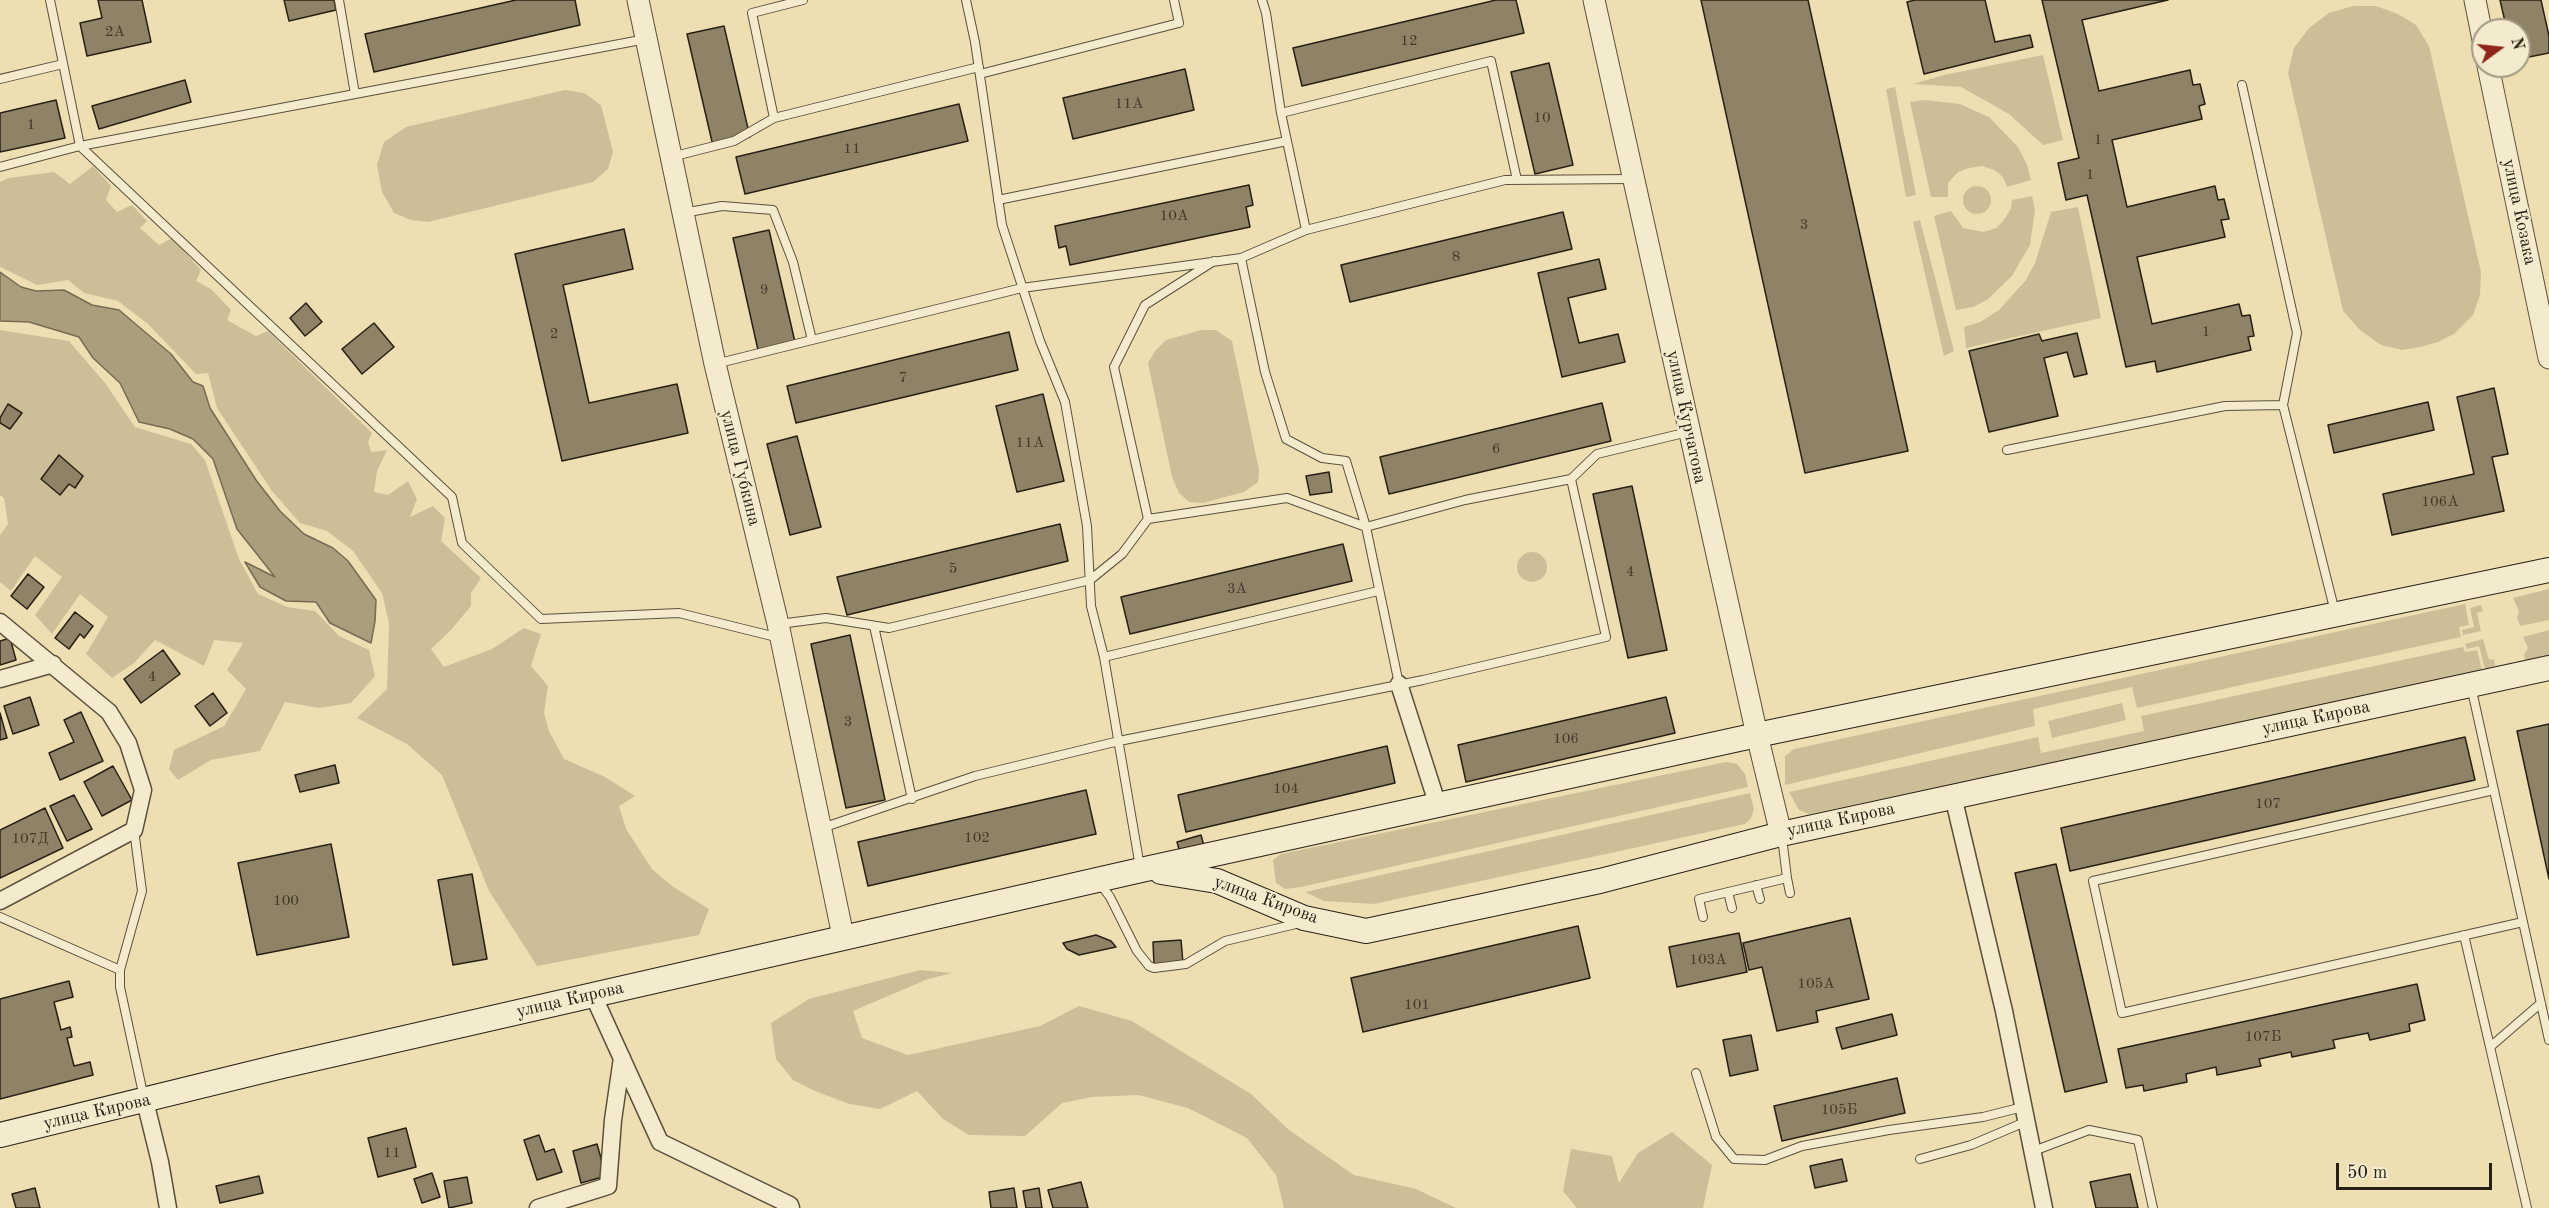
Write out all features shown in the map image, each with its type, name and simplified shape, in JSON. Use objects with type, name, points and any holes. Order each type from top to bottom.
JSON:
[{"type":"main road","name":"улица Кирова","points":[[0,1135],[282,1066],[1140,870],[1757,735],[2549,570]]},
{"type":"main road","name":"улица Кирова","points":[[1140,870],[1217,881],[1314,920],[1366,931],[1600,881],[1781,834],[2549,668]]},
{"type":"street","name":"улица Губкина","points":[[638,0],[715,364],[779,631],[843,936]]},
{"type":"street","name":"улица Курчатова","points":[[1594,0],[1689,432],[1781,834]]},
{"type":"street","points":[[2475,0],[2479,18]]},
{"type":"street","name":"улица Козака","points":[[2491,78],[2549,358]]},
{"type":"street","points":[[0,622],[109,712],[128,743],[143,790],[134,830],[0,901]]},
{"type":"street","points":[[0,679],[53,664]]},
{"type":"street","points":[[1400,684],[1438,806]]},
{"type":"street","points":[[1953,796],[2004,1011],[2044,1208]]},
{"type":"street","points":[[593,995],[660,1142],[790,1205],[791,1208]]},
{"type":"street","points":[[538,1208],[608,1186],[613,1120],[622,1058]]},
{"type":"street","points":[[145,1101],[168,1208]]},
{"type":"lane","points":[[50,0],[80,146],[452,497],[462,543],[541,619],[679,613],[779,631],[826,618],[889,628],[1090,580],[1122,554],[1148,519],[1287,498],[1366,527],[1465,501],[1570,479],[1597,454],[1689,432]]},
{"type":"lane","points":[[341,0],[355,94]]},
{"type":"lane","points":[[774,118],[752,13],[803,0]]},
{"type":"lane","points":[[966,0],[1002,225],[1040,341],[1065,402],[1087,526],[1091,606],[1104,657],[1140,870]]},
{"type":"lane","points":[[671,157],[734,141],[774,118],[1179,23],[1174,0]]},
{"type":"lane","points":[[1262,0],[1266,13],[1281,114],[1306,230]]},
{"type":"lane","points":[[0,167],[80,146],[646,39]]},
{"type":"lane","points":[[1281,114],[1491,61],[1517,180]]},
{"type":"lane","points":[[0,80],[63,64]]},
{"type":"lane","points":[[2242,85],[2297,333],[2283,405],[2336,615]]},
{"type":"lane","points":[[998,200],[1287,141]]},
{"type":"lane","points":[[715,364],[1022,288],[1217,259],[1241,258],[1306,230],[1505,180],[1634,179]]},
{"type":"lane","points":[[683,213],[722,206],[773,210],[793,262],[812,340]]},
{"type":"lane","points":[[1241,258],[1265,372],[1286,439],[1322,458],[1346,461],[1366,527],[1378,591],[1400,684]]},
{"type":"lane","points":[[1148,519],[1114,367],[1145,305],[1217,259]]},
{"type":"lane","points":[[2007,450],[2225,406],[2283,405]]},
{"type":"lane","points":[[819,829],[975,776],[1119,741],[1400,684],[1606,637],[1570,479]]},
{"type":"lane","points":[[1104,657],[1378,591]]},
{"type":"lane","points":[[874,626],[912,799]]},
{"type":"lane","points":[[2471,684],[2549,1040]]},
{"type":"lane","points":[[2494,790],[2093,881],[2122,1012],[2523,922]]},
{"type":"lane","points":[[134,830],[142,891],[120,970],[120,987],[145,1101]]},
{"type":"lane","points":[[1781,834],[1790,893]]},
{"type":"lane","points":[[1703,917],[1699,899],[1787,878]]},
{"type":"lane","points":[[1098,881],[1110,897],[1137,951],[1149,966],[1154,968],[1186,964],[1225,941],[1314,920]]},
{"type":"lane","points":[[1756,885],[1760,899]]},
{"type":"lane","points":[[1728,892],[1732,908]]},
{"type":"lane","points":[[0,916],[120,970]]},
{"type":"lane","points":[[2464,935],[2527,1208]]},
{"type":"lane","points":[[2490,1047],[2541,1003]]},
{"type":"lane","points":[[1696,1073],[1716,1137],[1734,1159],[1765,1160],[1802,1146],[1889,1130],[1983,1117],[2024,1115]]},
{"type":"lane","points":[[1920,1159],[1971,1145],[2024,1115]]},
{"type":"lane","points":[[2031,1152],[2089,1130],[2138,1140],[2154,1208]]},
{"type":"shaded area","points":[[2353,6],[2376,6],[2398,14],[2416,25],[2429,46],[2481,272],[2480,295],[2473,315],[2454,334],[2420,347],[2402,350],[2381,345],[2360,330],[2343,311],[2288,73],[2294,48],[2309,28],[2329,13]]},
{"type":"shaded area","points":[[2043,55],[2063,140],[2043,145],[2009,114],[1961,87],[1913,84],[1944,75]]},
{"type":"shaded area","points":[[1895,87],[1916,195],[1906,197],[1886,89]]},
{"type":"shaded area","points":[[565,90],[584,93],[601,105],[613,152],[608,169],[593,182],[428,222],[411,220],[394,213],[382,192],[377,165],[384,142],[406,127]]},
{"type":"shaded area","points":[[1925,100],[1960,104],[1989,117],[2018,147],[2031,180],[2007,187],[2003,177],[1994,170],[1982,166],[1969,168],[1958,172],[1948,183],[1948,197],[1931,197],[1910,102]]},
{"type":"shaded area","points":[[93,166],[111,186],[106,200],[117,212],[132,205],[147,221],[140,228],[159,245],[172,238],[201,270],[196,281],[211,289],[231,310],[227,320],[256,336],[268,331],[372,433],[368,442],[371,452],[387,450],[377,471],[374,492],[388,495],[408,481],[417,499],[410,517],[433,506],[445,518],[441,541],[481,578],[471,593],[471,606],[431,649],[444,667],[492,649],[524,628],[541,634],[531,666],[548,686],[544,713],[549,731],[564,759],[605,777],[635,796],[619,806],[626,829],[652,869],[672,886],[709,909],[699,935],[537,966],[489,891],[442,775],[407,744],[357,718],[387,689],[389,623],[382,593],[353,551],[327,531],[300,523],[272,491],[217,408],[208,373],[196,374],[148,324],[118,301],[84,293],[68,280],[37,285],[0,267],[0,182],[9,178],[54,172],[70,184]]},
{"type":"shaded area","points":[[1977,186],[1987,190],[1991,200],[1987,210],[1977,214],[1967,210],[1963,200],[1967,190]]},
{"type":"shaded area","points":[[2032,196],[2035,210],[2030,245],[2012,276],[1987,300],[1973,307],[1956,310],[1934,216],[1951,211],[1963,228],[1984,232],[1996,228],[2003,221],[2011,209],[2012,200]]},
{"type":"shaded area","points":[[2078,207],[2101,318],[1966,348],[1964,327],[1980,322],[1999,310],[2026,280],[2035,263],[2051,212]]},
{"type":"shaded area","points":[[1920,220],[1954,351],[1944,356],[1913,222]]},
{"type":"shaded area","points":[[0,272],[21,287],[36,291],[64,290],[92,305],[119,310],[171,354],[193,382],[203,386],[210,408],[256,480],[280,511],[304,534],[333,548],[348,561],[376,600],[371,643],[330,623],[316,602],[286,601],[260,587],[245,562],[275,577],[237,529],[213,459],[193,439],[170,429],[139,422],[120,383],[93,358],[79,337],[29,322],[0,321]]},
{"type":"shaded area","points":[[0,330],[69,341],[105,383],[135,427],[191,444],[205,460],[239,559],[258,594],[287,607],[315,611],[339,636],[369,650],[375,676],[351,703],[319,708],[285,702],[260,751],[211,760],[178,780],[169,769],[174,750],[224,726],[246,689],[227,670],[243,643],[214,640],[204,666],[155,640],[134,663],[112,678],[86,654],[108,617],[80,594],[52,634],[35,615],[62,577],[35,556],[11,591],[0,582],[0,535],[8,524],[4,498],[0,495]]},
{"type":"shaded area","points":[[1201,330],[1216,330],[1232,341],[1259,470],[1258,482],[1244,492],[1203,503],[1189,502],[1179,493],[1172,477],[1148,363],[1155,351],[1166,340]]},
{"type":"shaded area","points":[[1532,552],[1543,556],[1547,567],[1543,578],[1532,582],[1521,578],[1517,567],[1521,556]]},
{"type":"shaded area","points":[[2549,589],[2549,620],[2520,626],[2517,618],[2519,611],[2513,598]]},
{"type":"shaded area","points":[[2465,604],[2469,625],[2459,627],[2461,637],[2137,708],[2132,687],[2033,709],[2035,726],[1785,785],[1785,756],[1794,749]]},
{"type":"shaded area","points":[[2481,605],[2483,611],[2477,613],[2481,631],[2463,635],[2462,630],[2474,627],[2470,608]]},
{"type":"shaded area","points":[[2549,630],[2549,660],[2526,665],[2524,655],[2528,648],[2523,637]]},
{"type":"shaded area","points":[[2483,639],[2489,660],[2494,659],[2495,666],[2485,669],[2479,646],[2467,649],[2465,644]]},
{"type":"shaded area","points":[[2463,647],[2465,652],[2477,650],[2483,674],[1809,814],[1799,810],[1789,792],[2038,737],[2041,753],[2144,731],[2141,716]]},
{"type":"shaded area","points":[[2122,703],[2126,720],[2052,738],[2048,721]]},
{"type":"shaded area","points":[[1726,762],[1737,764],[1745,774],[1748,787],[1301,887],[1285,889],[1276,883],[1273,860],[1281,854]]},
{"type":"shaded area","points":[[1750,793],[1754,809],[1751,818],[1745,824],[1374,904],[1324,901],[1305,892]]},
{"type":"shaded area","points":[[920,970],[952,973],[928,979],[853,1011],[862,1038],[908,1055],[1040,1026],[1079,1006],[1132,1021],[1251,1094],[1289,1130],[1354,1175],[1416,1189],[1456,1208],[1284,1208],[1276,1175],[1247,1138],[1188,1108],[1138,1095],[1092,1097],[1062,1103],[1025,1136],[969,1135],[943,1119],[917,1091],[880,1109],[850,1104],[793,1080],[776,1059],[771,1023],[809,999]]},
{"type":"shaded area","points":[[1672,1132],[1712,1165],[1703,1208],[1577,1208],[1563,1191],[1571,1149],[1612,1156],[1619,1183],[1638,1153]]},
{"type":"building","points":[[98,0],[142,0],[151,42],[87,56],[80,23],[102,18]]},
{"type":"building","points":[[284,0],[334,0],[336,10],[289,21]]},
{"type":"building","points":[[516,0],[575,0],[580,25],[374,72],[365,34]]},
{"type":"building","points":[[1496,0],[1516,0],[1524,33],[1302,86],[1293,48]]},
{"type":"building","points":[[1701,0],[1808,0],[1908,451],[1805,473]]},
{"type":"building","points":[[1985,0],[1995,42],[2030,35],[2033,47],[1924,74],[1907,2]]},
{"type":"building","points":[[2042,0],[2168,0],[2082,20],[2099,91],[2190,70],[2193,85],[2200,84],[2205,104],[2199,106],[2202,119],[2112,140],[2127,207],[2215,186],[2218,200],[2224,199],[2229,219],[2221,220],[2225,237],[2137,257],[2152,324],[2239,304],[2242,316],[2250,315],[2254,336],[2248,337],[2251,350],[2157,372],[2155,361],[2126,367],[2087,195],[2066,200],[2058,163],[2079,158]]},
{"type":"building","points":[[2500,0],[2541,0],[2549,36],[2549,53],[2531,57],[2531,18],[2504,18]]},
{"type":"building","points":[[724,26],[750,137],[713,146],[687,34]]},
{"type":"building","points":[[1549,63],[1573,165],[1535,174],[1511,72]]},
{"type":"building","points":[[1185,69],[1194,110],[1073,139],[1063,98]]},
{"type":"building","points":[[185,80],[191,102],[99,129],[92,106]]},
{"type":"building","points":[[56,100],[65,138],[0,152],[0,113]]},
{"type":"building","points":[[959,104],[968,141],[745,194],[736,157]]},
{"type":"building","points":[[1249,185],[1253,205],[1246,207],[1250,227],[1070,265],[1066,246],[1059,248],[1055,226]]},
{"type":"building","points":[[1563,212],[1572,249],[1350,302],[1341,265]]},
{"type":"building","points":[[624,229],[633,269],[563,285],[589,403],[677,384],[688,433],[562,461],[515,254]]},
{"type":"building","points":[[769,230],[795,342],[758,350],[733,238]]},
{"type":"building","points":[[1599,259],[1606,289],[1568,298],[1579,343],[1618,334],[1625,362],[1562,377],[1538,273]]},
{"type":"building","points":[[306,303],[322,322],[305,336],[290,318]]},
{"type":"building","points":[[374,323],[394,347],[362,374],[342,349]]},
{"type":"building","points":[[1009,332],[1018,370],[796,423],[787,386]]},
{"type":"building","points":[[2077,333],[2087,374],[2074,377],[2067,352],[2044,358],[2058,416],[1989,432],[1969,351],[2039,334],[2042,341]]},
{"type":"building","points":[[2494,388],[2508,454],[2492,457],[2504,511],[2392,535],[2383,494],[2474,474],[2457,397]]},
{"type":"building","points":[[1043,394],[1064,481],[1017,492],[996,406]]},
{"type":"building","points":[[2428,402],[2434,430],[2334,453],[2328,425]]},
{"type":"building","points":[[1602,403],[1611,441],[1389,494],[1380,457]]},
{"type":"building","points":[[8,404],[22,413],[10,429],[0,423],[0,418]]},
{"type":"building","points":[[797,436],[821,527],[790,535],[767,444]]},
{"type":"building","points":[[59,455],[83,476],[75,488],[69,484],[60,495],[41,479]]},
{"type":"building","points":[[1329,472],[1332,492],[1310,495],[1306,476]]},
{"type":"building","points":[[1632,486],[1667,650],[1628,658],[1593,494]]},
{"type":"building","points":[[1060,524],[1068,561],[847,615],[837,577]]},
{"type":"building","points":[[1343,544],[1352,581],[1130,634],[1121,597]]},
{"type":"building","points":[[28,574],[44,587],[27,609],[11,596]]},
{"type":"building","points":[[75,612],[93,626],[84,638],[80,634],[69,649],[55,638]]},
{"type":"building","points":[[850,635],[885,800],[846,808],[811,644]]},
{"type":"building","points":[[10,638],[16,660],[0,665],[0,641]]},
{"type":"building","points":[[163,650],[180,674],[141,703],[124,679]]},
{"type":"building","points":[[213,693],[227,713],[210,726],[195,706]]},
{"type":"building","points":[[30,697],[39,725],[13,734],[4,706]]},
{"type":"building","points":[[1666,697],[1675,733],[1466,782],[1458,745]]},
{"type":"building","points":[[81,712],[103,761],[60,780],[49,753],[74,742],[64,720]]},
{"type":"building","points":[[0,713],[7,738],[0,740]]},
{"type":"building","points":[[2549,724],[2549,879],[2517,731]]},
{"type":"building","points":[[2465,737],[2475,780],[2070,871],[2061,828]]},
{"type":"building","points":[[1387,746],[1395,783],[1186,832],[1178,795]]},
{"type":"building","points":[[335,765],[339,783],[300,792],[295,775]]},
{"type":"building","points":[[113,766],[132,800],[102,816],[84,782]]},
{"type":"building","points":[[1086,790],[1096,834],[868,886],[858,842]]},
{"type":"building","points":[[74,795],[92,829],[67,841],[50,806]]},
{"type":"building","points":[[45,808],[63,848],[0,878],[0,830]]},
{"type":"building","points":[[1201,835],[1204,846],[1180,853],[1177,842]]},
{"type":"building","points":[[331,844],[349,937],[257,955],[238,863]]},
{"type":"building","points":[[2056,864],[2107,1082],[2065,1092],[2015,873]]},
{"type":"building","points":[[472,874],[487,959],[453,965],[438,880]]},
{"type":"building","points":[[1850,918],[1869,999],[1816,1011],[1818,1022],[1777,1031],[1762,967],[1749,970],[1743,943]]},
{"type":"building","points":[[1578,926],[1590,978],[1363,1032],[1351,978]]},
{"type":"building","points":[[1739,933],[1747,972],[1677,987],[1669,947]]},
{"type":"building","points":[[1096,935],[1111,941],[1116,947],[1079,955],[1067,949],[1063,943]]},
{"type":"building","points":[[1181,940],[1183,963],[1154,965],[1153,942]]},
{"type":"building","points":[[69,981],[73,997],[54,1002],[61,1030],[70,1027],[72,1037],[67,1038],[74,1066],[90,1062],[93,1075],[0,1099],[0,999]]},
{"type":"building","points":[[2417,984],[2425,1020],[2409,1024],[2410,1031],[2370,1040],[2368,1033],[2333,1040],[2335,1048],[2292,1057],[2291,1052],[2259,1059],[2261,1066],[2217,1075],[2216,1067],[2186,1074],[2187,1082],[2144,1091],[2143,1085],[2126,1088],[2118,1049]]},
{"type":"building","points":[[1892,1014],[1897,1035],[1842,1049],[1836,1028]]},
{"type":"building","points":[[1751,1035],[1758,1070],[1730,1076],[1723,1040]]},
{"type":"building","points":[[1897,1078],[1905,1113],[1782,1141],[1774,1106]]},
{"type":"building","points":[[406,1128],[416,1167],[378,1177],[368,1138]]},
{"type":"building","points":[[539,1135],[545,1152],[554,1149],[562,1172],[537,1180],[524,1140]]},
{"type":"building","points":[[597,1144],[606,1176],[581,1183],[573,1151]]},
{"type":"building","points":[[1842,1159],[1847,1181],[1815,1188],[1810,1166]]},
{"type":"building","points":[[432,1173],[440,1197],[422,1203],[414,1179]]},
{"type":"building","points":[[2130,1174],[2138,1208],[2096,1208],[2090,1182]]},
{"type":"building","points":[[259,1176],[263,1193],[220,1203],[216,1186]]},
{"type":"building","points":[[467,1177],[472,1203],[449,1208],[444,1181]]},
{"type":"building","points":[[1081,1182],[1088,1208],[1053,1208],[1048,1190]]},
{"type":"building","points":[[35,1188],[40,1208],[16,1208],[12,1194]]},
{"type":"building","points":[[1014,1188],[1017,1208],[991,1208],[989,1192]]},
{"type":"building","points":[[1039,1188],[1042,1208],[1026,1208],[1023,1191]]}]
